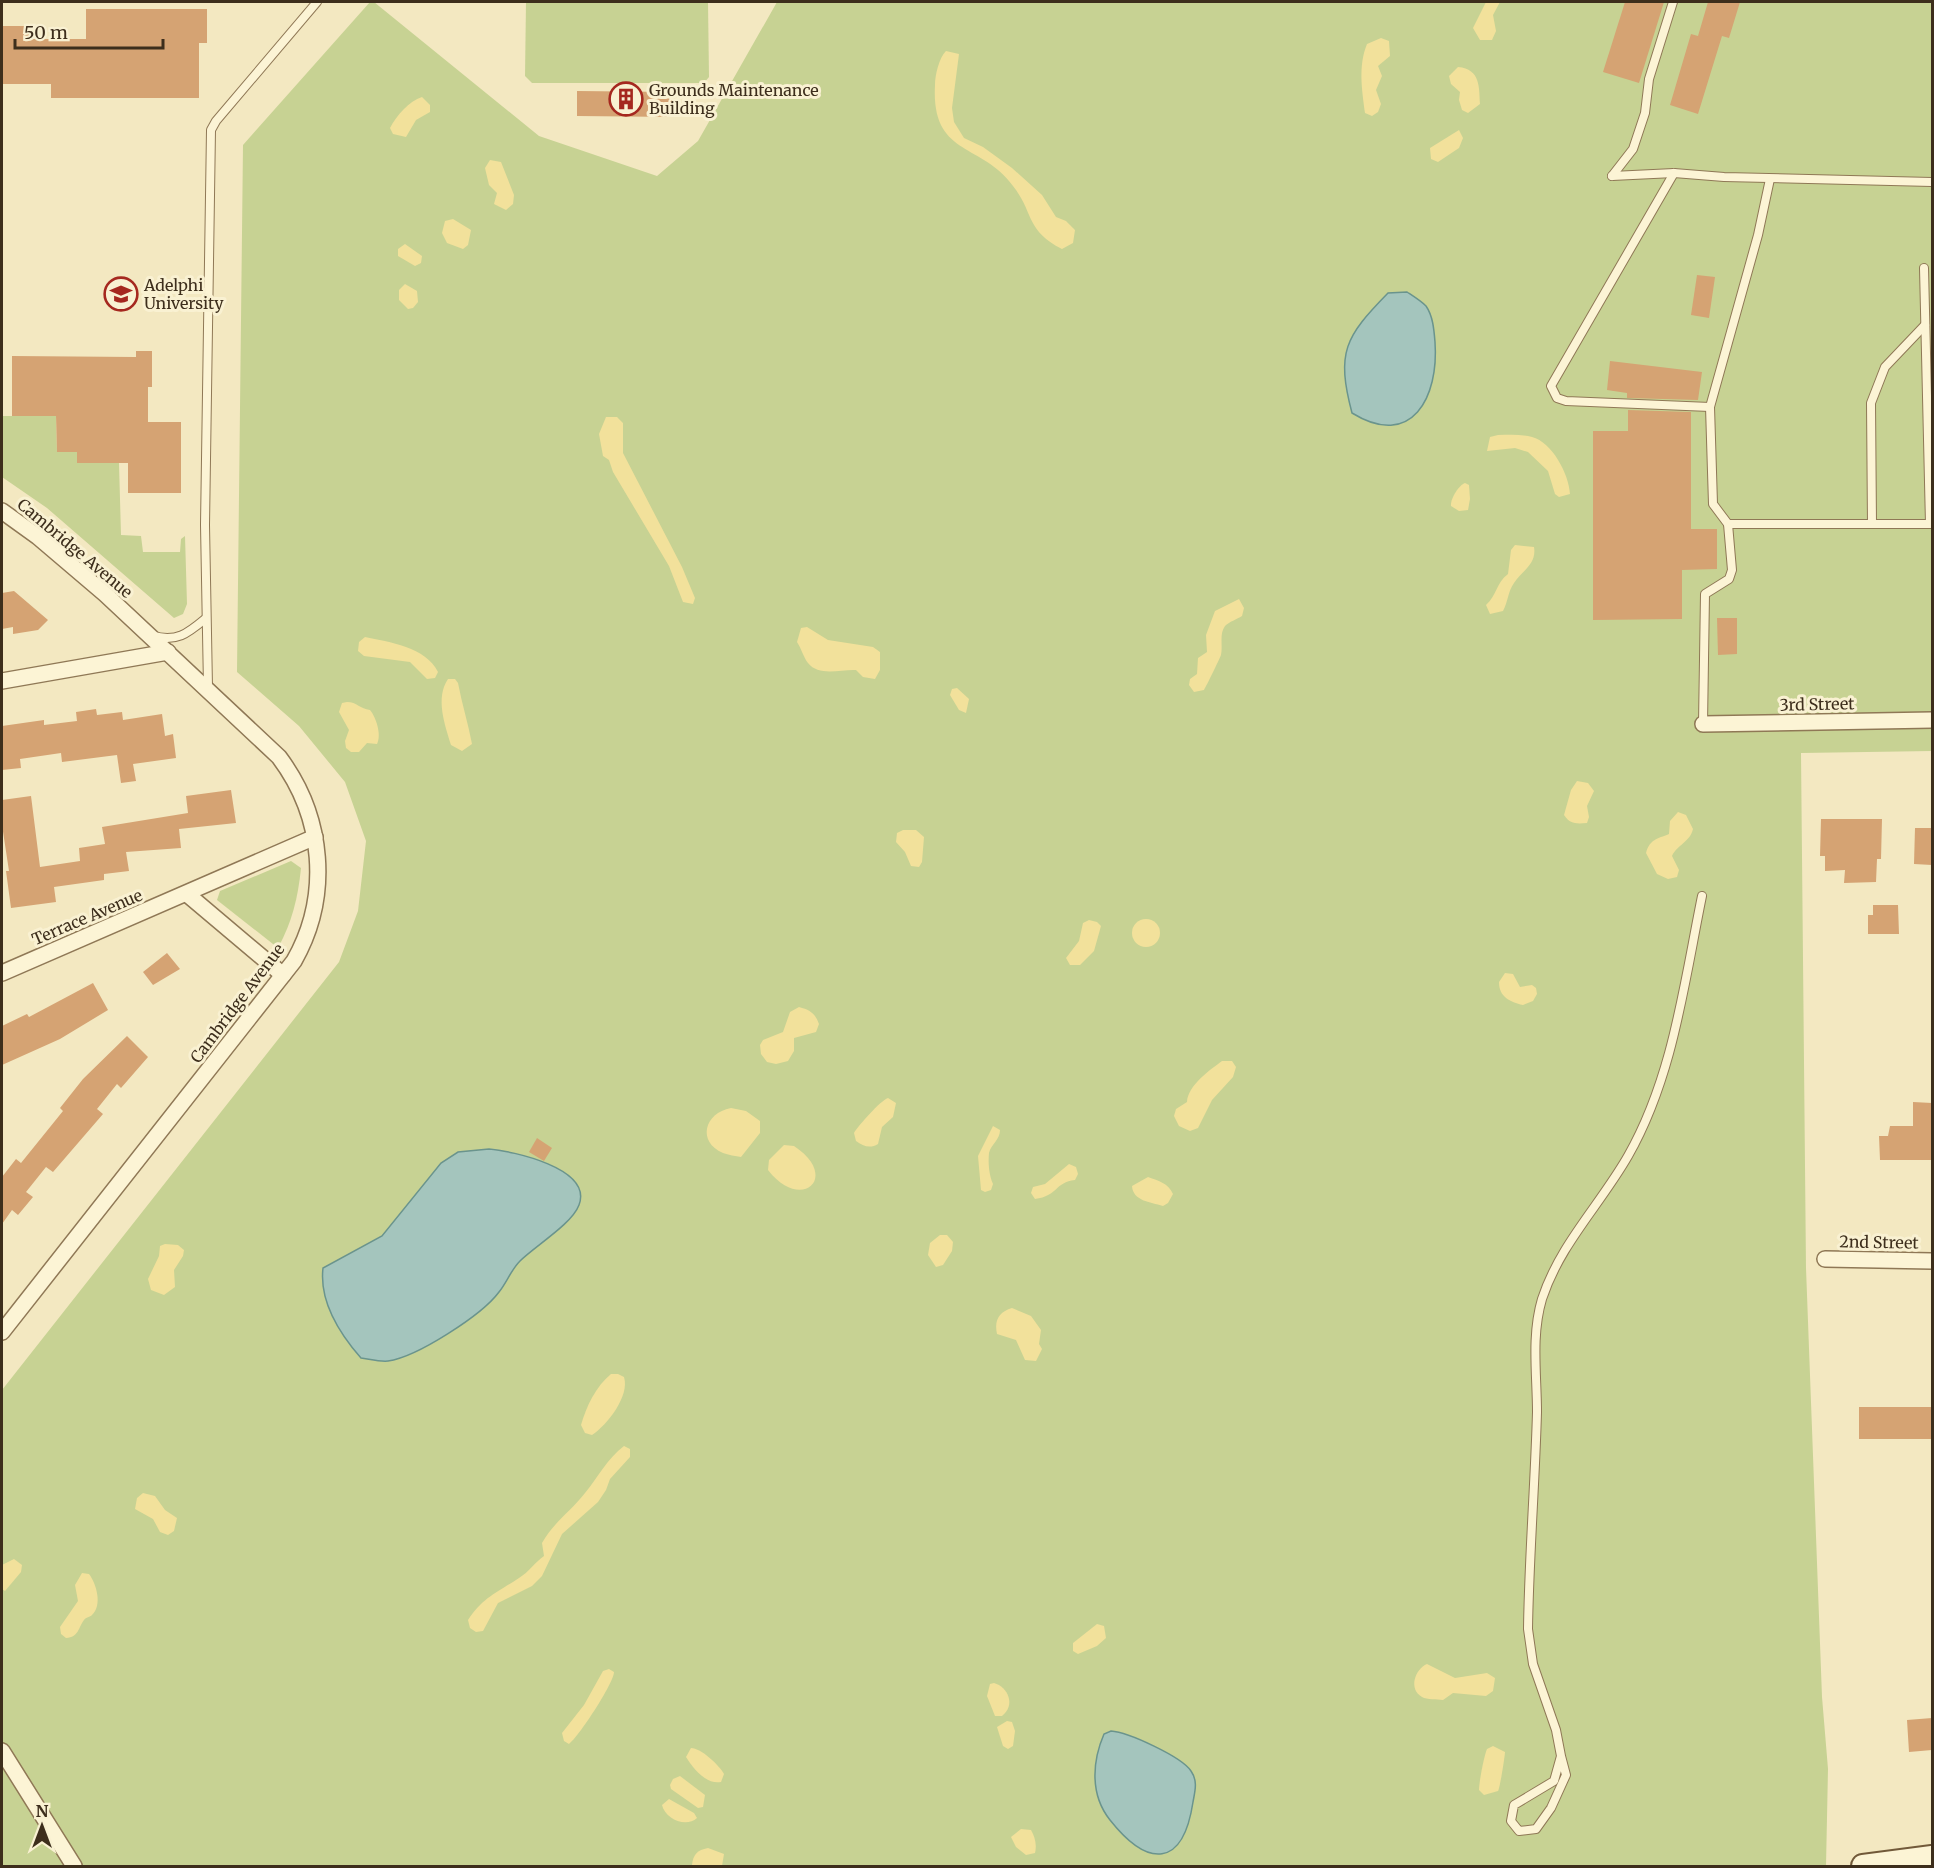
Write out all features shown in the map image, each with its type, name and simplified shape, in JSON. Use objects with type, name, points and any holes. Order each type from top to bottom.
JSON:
[{"type":"street","name":"Cambridge Avenue","points":[[2,511],[38,537],[258,735],[290,771],[309,812],[319,867],[311,923],[303,946],[283,975],[2,1332]]},
{"type":"street","points":[[2,681],[168,652]]},
{"type":"street","name":"3rd Street","points":[[1703,724],[1932,720]]},
{"type":"street","name":"Terrace Avenue","points":[[2,973],[315,837]]},
{"type":"street","points":[[187,894],[283,975]]},
{"type":"street","name":"2nd Street","points":[[1825,1259],[1932,1261]]},
{"type":"street","points":[[2,1751],[74,1866]]},
{"type":"street","points":[[1863,1866],[1932,1857]]},
{"type":"lane","points":[[208,689],[205,619],[211,130],[216,121],[316,2]]},
{"type":"lane","points":[[1673,2],[1649,79],[1645,113],[1633,149],[1612,176],[1674,173],[1770,179],[1932,182]]},
{"type":"lane","points":[[1674,173],[1551,386],[1557,398],[1566,401],[1710,407]]},
{"type":"lane","points":[[1703,724],[1705,594],[1729,579],[1732,570],[1728,524],[1713,504],[1710,407],[1758,235],[1770,179]]},
{"type":"lane","points":[[1728,524],[1931,524],[1924,268]]},
{"type":"lane","points":[[1872,524],[1871,402],[1885,367],[1925,325]]},
{"type":"lane","points":[[149,635],[167,639],[180,638],[205,619]]},
{"type":"lane","points":[[1561,1756],[1554,1781],[1514,1805],[1511,1821],[1519,1830],[1536,1829],[1551,1808],[1566,1775],[1556,1730],[1533,1664],[1528,1629],[1537,1409],[1535,1341],[1542,1302],[1554,1268],[1628,1157],[1650,1108],[1672,1047],[1702,896]]},
{"type":"green space","points":[[370,2],[374,2],[539,136],[657,176],[698,141],[777,2],[1932,2],[1932,751],[1801,753],[1806,1268],[1822,1697],[1828,1769],[1826,1866],[2,1866],[2,1390],[339,962],[358,911],[366,841],[345,782],[299,726],[237,672],[243,145]]},
{"type":"green space","points":[[526,2],[708,2],[709,77],[704,83],[532,83],[525,76]]},
{"type":"green space","points":[[2,416],[56,416],[57,452],[77,452],[77,463],[119,463],[121,535],[141,536],[143,552],[180,552],[181,539],[185,536],[187,604],[183,614],[174,618],[47,508],[2,477]]},
{"type":"green space","points":[[291,861],[301,868],[300,879],[291,919],[278,948],[217,900],[220,891]]},
{"type":"sand","points":[[1486,2],[1500,2],[1493,15],[1496,31],[1492,40],[1480,40],[1473,28]]},
{"type":"sand","points":[[1381,38],[1389,41],[1390,56],[1378,66],[1382,76],[1376,90],[1381,104],[1378,112],[1372,116],[1365,113],[1362,61],[1367,44]]},
{"type":"sand","points":[[946,51],[959,54],[952,108],[954,122],[964,138],[983,147],[1012,168],[1042,195],[1056,217],[1066,221],[1075,230],[1073,243],[1062,249],[1042,235],[1013,186],[987,162],[949,137],[941,125],[936,108],[935,81],[939,62]]},
{"type":"sand","points":[[1458,67],[1471,71],[1479,86],[1480,104],[1468,113],[1462,110],[1459,100],[1460,92],[1451,84],[1449,76]]},
{"type":"sand","points":[[422,97],[430,105],[430,112],[416,120],[406,137],[393,134],[390,128],[400,114],[408,105]]},
{"type":"sand","points":[[1459,130],[1463,138],[1459,148],[1438,162],[1431,159],[1430,148]]},
{"type":"sand","points":[[490,160],[501,162],[514,195],[513,204],[506,210],[494,204],[497,193],[489,185],[485,168]]},
{"type":"sand","points":[[453,219],[471,230],[468,245],[463,249],[447,243],[442,233],[445,221]]},
{"type":"sand","points":[[405,244],[422,256],[421,263],[415,266],[398,256],[398,249]]},
{"type":"sand","points":[[405,284],[417,291],[418,302],[413,308],[408,309],[399,300],[399,290]]},
{"type":"sand","points":[[606,417],[617,417],[623,423],[623,453],[682,567],[695,598],[693,604],[683,602],[669,566],[613,472],[609,460],[603,456],[599,434]]},
{"type":"sand","points":[[1528,436],[1546,445],[1563,468],[1570,494],[1559,497],[1555,494],[1548,471],[1528,452],[1515,448],[1487,451],[1490,437]]},
{"type":"sand","points":[[1465,483],[1469,485],[1468,510],[1459,511],[1451,506],[1451,503],[1453,496]]},
{"type":"sand","points":[[1515,545],[1534,547],[1533,558],[1512,586],[1503,611],[1490,614],[1486,605],[1508,574],[1511,550]]},
{"type":"sand","points":[[1239,599],[1244,608],[1242,616],[1223,629],[1221,655],[1218,662],[1204,690],[1194,692],[1189,685],[1190,679],[1197,674],[1198,658],[1207,652],[1206,635],[1215,611]]},
{"type":"sand","points":[[807,627],[828,640],[873,647],[880,652],[880,670],[875,679],[863,677],[856,670],[824,671],[813,667],[807,661],[797,642],[801,628]]},
{"type":"sand","points":[[365,637],[416,651],[425,657],[438,672],[435,678],[427,679],[410,662],[364,656],[358,651],[359,642]]},
{"type":"sand","points":[[448,679],[455,679],[458,683],[472,744],[462,751],[451,745],[444,720],[442,695]]},
{"type":"sand","points":[[957,688],[969,699],[966,713],[959,710],[950,695],[952,689]]},
{"type":"sand","points":[[347,702],[370,710],[379,731],[377,744],[367,743],[359,752],[351,752],[346,748],[345,741],[349,730],[339,712],[342,703]]},
{"type":"sand","points":[[1577,781],[1588,783],[1594,791],[1587,806],[1589,817],[1587,823],[1574,823],[1564,815],[1571,790]]},
{"type":"sand","points":[[1678,812],[1686,815],[1693,829],[1672,856],[1679,870],[1677,877],[1668,879],[1657,874],[1646,853],[1652,842],[1669,834],[1670,821]]},
{"type":"sand","points":[[903,830],[916,830],[924,837],[922,862],[919,867],[911,866],[905,852],[896,842],[897,833]]},
{"type":"sand","points":[[1146,919],[1156,923],[1160,933],[1156,943],[1146,947],[1136,943],[1132,933],[1136,923]]},
{"type":"sand","points":[[1089,920],[1101,926],[1094,951],[1080,965],[1070,965],[1066,958],[1079,941],[1083,923]]},
{"type":"sand","points":[[1505,973],[1513,974],[1520,987],[1532,985],[1536,988],[1537,994],[1533,1001],[1523,1005],[1503,995],[1499,982]]},
{"type":"sand","points":[[799,1007],[816,1017],[819,1024],[816,1032],[794,1038],[794,1051],[788,1061],[776,1064],[767,1062],[761,1054],[760,1045],[763,1040],[783,1032],[790,1012]]},
{"type":"sand","points":[[1222,1061],[1232,1061],[1236,1067],[1233,1077],[1212,1100],[1198,1128],[1190,1131],[1179,1126],[1174,1116],[1176,1109],[1187,1102],[1191,1090],[1200,1078]]},
{"type":"sand","points":[[888,1098],[896,1103],[893,1117],[882,1127],[878,1144],[867,1146],[856,1141],[854,1133],[875,1108]]},
{"type":"sand","points":[[731,1108],[746,1111],[760,1121],[760,1133],[741,1157],[725,1154],[715,1148],[709,1142],[707,1135],[707,1128],[715,1116]]},
{"type":"sand","points":[[993,1126],[1000,1130],[1000,1133],[989,1153],[989,1169],[993,1184],[991,1190],[985,1192],[981,1190],[978,1156]]},
{"type":"sand","points":[[784,1145],[794,1146],[808,1158],[814,1169],[815,1179],[811,1186],[793,1189],[781,1183],[768,1170],[769,1160]]},
{"type":"sand","points":[[1069,1164],[1076,1167],[1078,1174],[1075,1180],[1068,1181],[1048,1195],[1035,1199],[1031,1193],[1033,1187],[1045,1184]]},
{"type":"sand","points":[[1148,1177],[1169,1187],[1173,1194],[1168,1203],[1163,1206],[1135,1195],[1132,1186]]},
{"type":"sand","points":[[940,1235],[947,1235],[953,1242],[952,1251],[943,1265],[936,1267],[928,1255],[930,1243]]},
{"type":"sand","points":[[178,1245],[184,1250],[174,1270],[175,1287],[164,1295],[151,1290],[148,1279],[159,1256],[160,1246]]},
{"type":"sand","points":[[1012,1308],[1031,1316],[1041,1330],[1039,1344],[1042,1349],[1036,1361],[1025,1360],[1016,1340],[997,1334],[998,1317]]},
{"type":"sand","points":[[611,1374],[624,1377],[624,1393],[616,1409],[598,1430],[592,1435],[585,1433],[581,1425],[589,1404],[601,1384]]},
{"type":"sand","points":[[624,1446],[630,1449],[630,1457],[610,1479],[598,1502],[562,1534],[542,1576],[532,1586],[498,1603],[483,1631],[476,1632],[470,1628],[468,1620],[479,1606],[523,1576],[544,1556],[542,1543],[547,1536],[580,1499],[613,1456]]},
{"type":"sand","points":[[143,1493],[155,1496],[165,1510],[177,1518],[174,1531],[168,1535],[160,1532],[153,1519],[135,1509],[137,1498]]},
{"type":"sand","points":[[14,1559],[22,1565],[21,1572],[5,1591],[2,1589],[2,1565]]},
{"type":"sand","points":[[82,1573],[89,1574],[94,1583],[97,1606],[92,1615],[84,1620],[76,1634],[66,1638],[61,1634],[60,1627],[78,1601],[75,1585]]},
{"type":"sand","points":[[1097,1624],[1104,1626],[1106,1638],[1097,1646],[1078,1654],[1073,1651],[1073,1643]]},
{"type":"sand","points":[[1427,1664],[1455,1678],[1487,1673],[1495,1678],[1493,1691],[1486,1696],[1453,1693],[1443,1700],[1424,1698],[1415,1689],[1414,1684],[1419,1670]]},
{"type":"sand","points":[[609,1669],[614,1672],[608,1687],[574,1740],[569,1744],[564,1741],[562,1733],[584,1705],[603,1671]]},
{"type":"sand","points":[[994,1683],[1003,1688],[1008,1697],[1009,1707],[1002,1716],[995,1716],[987,1696],[990,1684]]},
{"type":"sand","points":[[1007,1721],[1012,1722],[1015,1731],[1013,1746],[1008,1749],[1003,1746],[997,1727]]},
{"type":"sand","points":[[1493,1746],[1505,1752],[1501,1778],[1498,1791],[1484,1795],[1479,1790],[1482,1769],[1487,1749]]},
{"type":"sand","points":[[691,1748],[705,1754],[718,1766],[724,1774],[721,1782],[710,1781],[696,1771],[686,1757]]},
{"type":"sand","points":[[680,1776],[705,1795],[703,1807],[698,1808],[671,1789],[673,1779]]},
{"type":"sand","points":[[669,1799],[694,1813],[697,1818],[682,1822],[671,1818],[662,1805]]},
{"type":"sand","points":[[1021,1829],[1031,1830],[1034,1835],[1035,1853],[1026,1855],[1016,1847],[1011,1837]]},
{"type":"sand","points":[[708,1848],[724,1854],[722,1866],[692,1865],[696,1853]]},
{"type":"water","points":[[1407,292],[1426,306],[1432,319],[1435,362],[1432,382],[1417,412],[1406,421],[1391,425],[1373,423],[1352,413],[1345,375],[1348,347],[1353,334],[1388,293]]},
{"type":"water","points":[[489,1149],[515,1153],[548,1164],[563,1172],[574,1181],[580,1192],[579,1205],[575,1212],[569,1220],[520,1261],[491,1301],[448,1334],[400,1358],[378,1361],[361,1358],[333,1317],[324,1293],[323,1268],[382,1236],[441,1163],[458,1152]]},
{"type":"water","points":[[1111,1731],[1119,1732],[1166,1752],[1186,1765],[1193,1775],[1195,1790],[1188,1824],[1181,1839],[1172,1849],[1162,1854],[1150,1853],[1124,1836],[1110,1820],[1099,1800],[1095,1767],[1104,1734]]},
{"type":"building","points":[[1625,2],[1664,2],[1639,83],[1603,72]]},
{"type":"building","points":[[1708,2],[1740,2],[1729,38],[1722,36],[1698,114],[1670,105],[1691,34],[1698,36]]},
{"type":"building","points":[[86,9],[207,9],[207,43],[199,43],[199,98],[51,98],[51,84],[2,84],[2,26],[29,26],[30,39],[86,39]]},
{"type":"building","name":"Grounds Maintenance Building","points":[[577,91],[674,92],[676,117],[577,116]]},
{"type":"building","points":[[1697,275],[1715,277],[1709,318],[1691,315]]},
{"type":"building","points":[[136,351],[152,351],[152,387],[148,387],[148,422],[181,422],[181,493],[128,493],[128,463],[77,463],[77,452],[57,452],[56,416],[12,416],[12,356],[136,357]]},
{"type":"building","points":[[1610,361],[1702,372],[1698,400],[1627,398],[1627,393],[1607,390]]},
{"type":"building","points":[[1628,410],[1691,412],[1691,529],[1717,529],[1717,569],[1682,570],[1682,619],[1593,620],[1593,431],[1628,431]]},
{"type":"building","points":[[14,591],[48,620],[38,630],[13,634],[13,627],[2,629],[2,593]]},
{"type":"building","points":[[1717,618],[1737,618],[1737,654],[1718,655]]},
{"type":"building","points":[[96,709],[97,715],[122,712],[123,720],[162,714],[165,736],[173,734],[176,758],[133,764],[136,781],[121,783],[117,755],[62,762],[61,753],[20,759],[21,768],[2,770],[2,726],[44,720],[44,725],[77,721],[76,712]]},
{"type":"building","points":[[231,790],[236,823],[179,829],[181,848],[126,852],[129,871],[104,874],[104,880],[54,887],[56,902],[11,908],[6,871],[9,871],[2,825],[2,800],[31,796],[40,867],[80,861],[79,848],[105,844],[102,827],[188,813],[186,796]]},
{"type":"building","points":[[1821,819],[1882,819],[1881,859],[1877,859],[1876,882],[1844,883],[1845,870],[1825,871],[1825,856],[1820,856]]},
{"type":"building","points":[[1915,828],[1932,828],[1932,865],[1914,864]]},
{"type":"building","points":[[1873,905],[1898,905],[1899,934],[1868,934],[1868,915],[1873,915]]},
{"type":"building","points":[[167,953],[180,969],[153,985],[143,972]]},
{"type":"building","points":[[93,983],[108,1010],[60,1039],[2,1065],[2,1026],[27,1014],[29,1017]]},
{"type":"building","points":[[127,1036],[148,1057],[121,1088],[117,1084],[97,1109],[103,1114],[53,1172],[46,1167],[26,1192],[33,1197],[18,1215],[12,1210],[2,1224],[2,1177],[16,1159],[21,1163],[63,1111],[60,1108],[83,1079]]},
{"type":"building","points":[[1913,1102],[1932,1103],[1932,1160],[1880,1160],[1879,1136],[1888,1136],[1890,1126],[1913,1126]]},
{"type":"building","points":[[537,1138],[552,1148],[544,1161],[529,1152]]},
{"type":"building","points":[[1859,1407],[1932,1407],[1932,1439],[1859,1439]]},
{"type":"building","points":[[1932,1718],[1932,1750],[1909,1752],[1907,1720]]},
{"type":"place","name":"Grounds Maintenance Building","points":[[626,99]]},
{"type":"place","name":"Adelphi University","points":[[121,294]]}]
